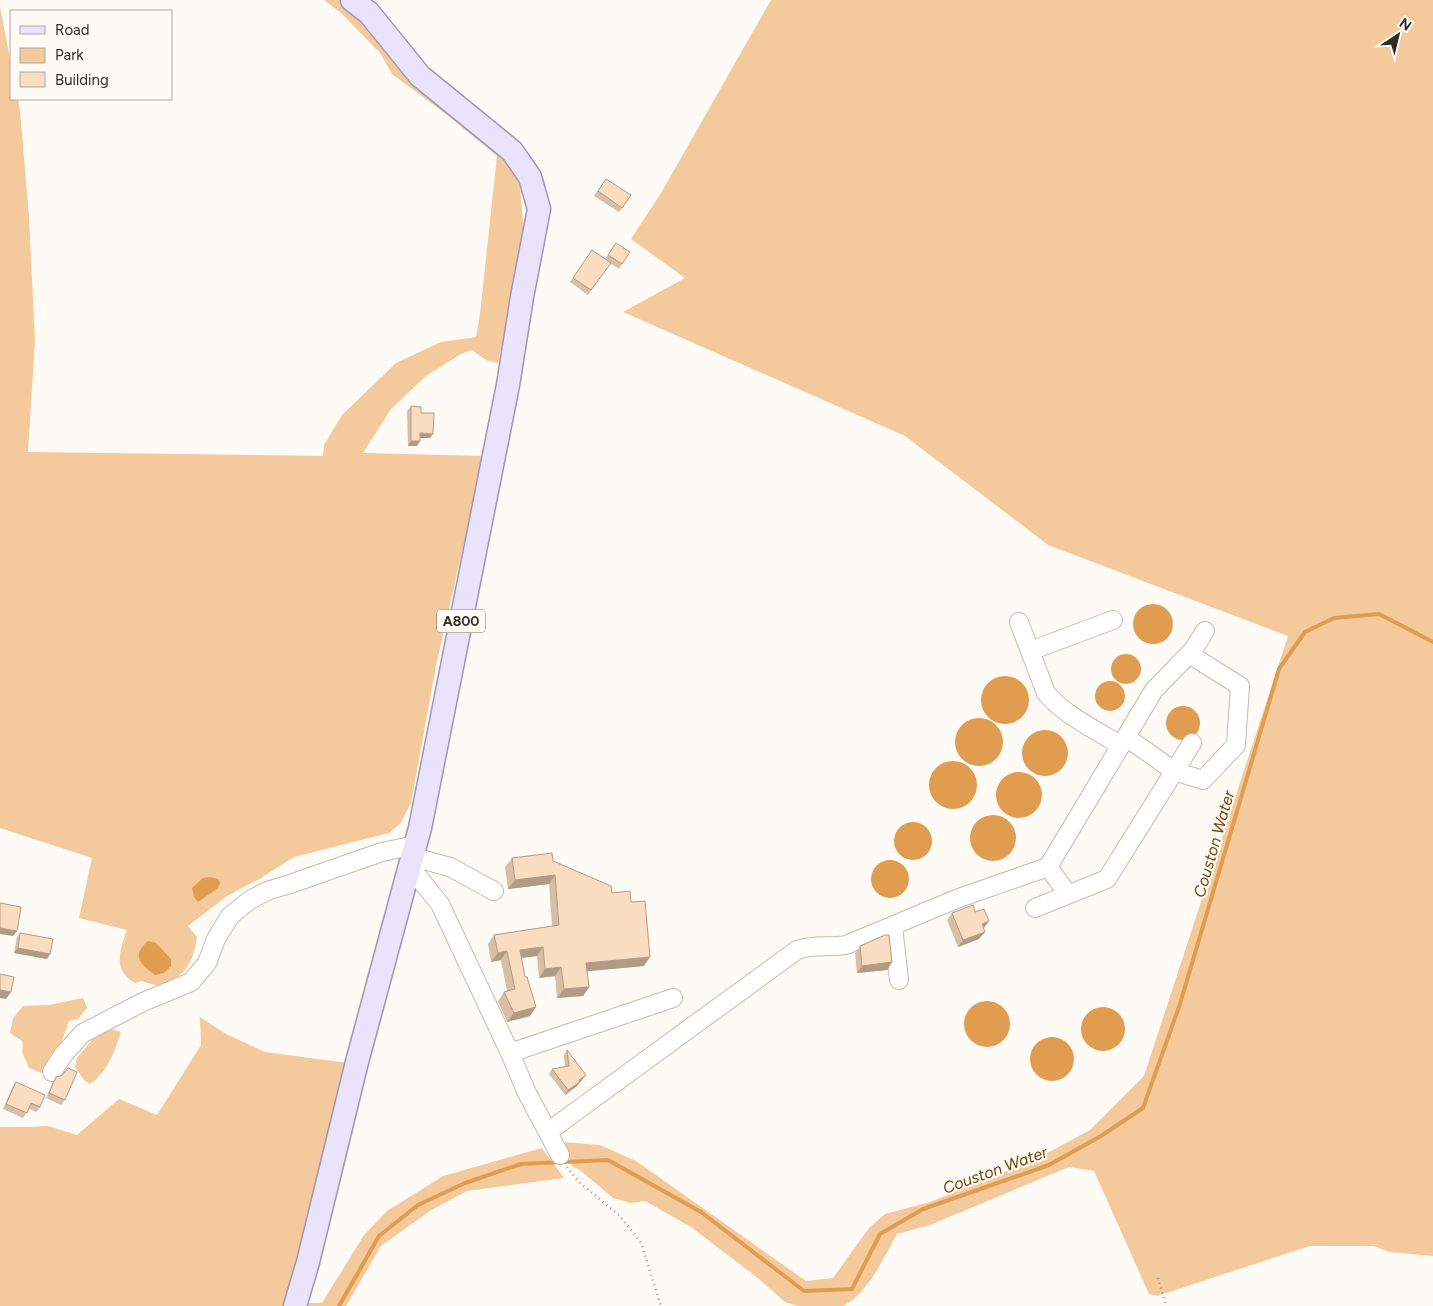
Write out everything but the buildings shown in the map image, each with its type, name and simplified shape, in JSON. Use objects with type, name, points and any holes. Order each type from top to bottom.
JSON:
[{"type":"main road","name":"A800","points":[[295,1306],[308,1262],[357,1062],[413,856],[508,385],[538,209],[530,177],[512,151],[420,76],[369,13],[352,0]]},
{"type":"street","points":[[1030,651],[1113,620]]},
{"type":"street","points":[[1019,622],[1046,693],[1052,701],[1066,712],[1123,741],[1174,771],[1203,780],[1236,745],[1240,686],[1189,654]]},
{"type":"street","points":[[549,1131],[797,950],[806,947],[837,947],[846,945],[959,898],[1048,867],[1154,690],[1189,654],[1205,631]]},
{"type":"street","points":[[1035,908],[1107,878],[1192,743]]},
{"type":"street","points":[[52,1072],[63,1055],[84,1034],[144,1002],[191,982],[207,963],[216,939],[230,916],[250,900],[267,891],[382,852],[413,856],[450,867],[494,891]]},
{"type":"street","points":[[413,856],[440,904],[527,1093],[549,1131],[560,1155]]},
{"type":"street","points":[[1048,867],[1068,894]]},
{"type":"street","points":[[892,926],[899,980]]},
{"type":"street","points":[[510,1053],[673,998]]},
{"type":"path","points":[[569,1171],[580,1183],[620,1216],[641,1244],[661,1306]]},
{"type":"path","points":[[1158,1278],[1166,1306]]},
{"type":"green space","points":[[324,0],[339,0],[352,10],[509,163],[520,186],[524,236],[498,363],[486,360],[472,350],[461,354],[426,376],[391,409],[363,453],[484,456],[437,661],[411,803],[400,824],[389,833],[294,857],[227,896],[188,926],[197,937],[193,954],[183,972],[162,987],[141,981],[135,983],[123,972],[121,966],[120,952],[127,930],[79,918],[92,858],[0,828],[0,7],[10,59],[10,100],[18,100],[20,110],[29,216],[35,341],[28,452],[323,456],[324,445],[342,415],[396,363],[441,342],[476,337],[497,156],[447,115],[392,74],[380,53],[341,13]]},
{"type":"green space","points":[[771,0],[1433,0],[1433,1256],[1389,1252],[1374,1246],[1310,1246],[1157,1296],[1149,1294],[1094,1171],[1069,1167],[930,1225],[897,1234],[868,1284],[843,1306],[798,1306],[785,1302],[759,1279],[691,1227],[645,1201],[631,1203],[613,1198],[580,1170],[573,1167],[562,1142],[600,1145],[636,1161],[806,1281],[833,1278],[869,1228],[885,1214],[930,1202],[1038,1158],[1090,1130],[1144,1076],[1288,636],[1048,545],[905,436],[623,312],[685,278],[631,239],[661,193]]},
{"type":"green space","points":[[83,998],[87,1008],[78,1019],[69,1021],[51,1061],[41,1073],[29,1068],[22,1052],[22,1041],[10,1033],[13,1018],[23,1006],[49,1005]]},
{"type":"green space","points":[[198,1016],[226,1034],[265,1052],[348,1063],[286,1306],[0,1306],[0,1127],[48,1126],[77,1135],[119,1099],[157,1115],[201,1045],[200,1019]]},
{"type":"green space","points":[[112,1029],[121,1032],[116,1047],[106,1068],[90,1084],[84,1080],[75,1067],[77,1058],[98,1033]]},
{"type":"green space","points":[[542,1148],[564,1178],[467,1191],[430,1211],[381,1246],[346,1306],[303,1306],[305,1303],[322,1303],[364,1235],[387,1211],[443,1176]]},
{"type":"shaded area","points":[[1157,604],[1164,607],[1170,613],[1173,624],[1172,632],[1164,641],[1157,644],[1149,644],[1142,641],[1134,632],[1133,620],[1136,613],[1145,605]]},
{"type":"shaded area","points":[[1126,654],[1137,658],[1141,669],[1137,680],[1126,684],[1115,680],[1111,669],[1115,658]]},
{"type":"shaded area","points":[[1005,676],[1014,678],[1022,683],[1027,691],[1029,700],[1027,709],[1022,717],[1014,722],[1005,724],[996,722],[988,717],[983,709],[981,700],[983,691],[988,683],[996,678]]},
{"type":"shaded area","points":[[1110,681],[1121,685],[1125,696],[1121,707],[1110,711],[1099,707],[1095,696],[1099,685]]},
{"type":"shaded area","points":[[1183,706],[1195,711],[1200,723],[1195,735],[1183,740],[1171,735],[1166,723],[1171,711]]},
{"type":"shaded area","points":[[979,718],[988,720],[996,725],[1001,733],[1003,742],[1001,751],[996,759],[988,764],[979,766],[970,764],[962,759],[957,751],[955,742],[957,733],[962,725],[970,720]]},
{"type":"shaded area","points":[[1040,730],[1050,730],[1064,740],[1068,753],[1064,766],[1058,772],[1050,776],[1040,776],[1026,766],[1022,758],[1022,748],[1032,734]]},
{"type":"shaded area","points":[[953,761],[962,763],[970,768],[975,776],[977,785],[975,794],[970,802],[962,807],[953,809],[944,807],[936,802],[931,794],[929,785],[931,776],[936,768],[944,763]]},
{"type":"shaded area","points":[[1015,772],[1023,772],[1032,776],[1038,782],[1042,795],[1038,808],[1032,814],[1023,818],[1015,818],[1006,814],[1000,808],[996,799],[996,791],[1000,782],[1006,776]]},
{"type":"shaded area","points":[[993,815],[1006,819],[1012,825],[1016,838],[1012,851],[1006,857],[993,861],[980,857],[974,851],[970,838],[974,825],[980,819]]},
{"type":"shaded area","points":[[913,822],[927,827],[932,841],[927,855],[913,860],[899,855],[894,841],[899,827]]},
{"type":"shaded area","points":[[890,860],[903,866],[909,879],[903,892],[890,898],[877,892],[871,879],[877,866]]},
{"type":"shaded area","points":[[203,878],[218,879],[220,883],[218,888],[198,902],[194,897],[192,888]]},
{"type":"shaded area","points":[[148,941],[156,943],[171,959],[171,966],[164,973],[155,975],[140,960],[140,951]]},
{"type":"shaded area","points":[[987,1001],[1000,1005],[1006,1011],[1010,1024],[1006,1037],[1000,1043],[987,1047],[974,1043],[968,1037],[964,1024],[968,1011],[974,1005]]},
{"type":"shaded area","points":[[1107,1007],[1119,1013],[1124,1020],[1124,1038],[1119,1045],[1112,1050],[1099,1051],[1087,1045],[1082,1038],[1081,1025],[1087,1013],[1094,1008]]},
{"type":"shaded area","points":[[1056,1037],[1068,1043],[1073,1050],[1073,1068],[1068,1075],[1061,1080],[1048,1081],[1040,1078],[1033,1071],[1030,1055],[1033,1047],[1040,1040]]},
{"type":"waterway","name":"Couston Water","points":[[339,1306],[379,1236],[418,1205],[465,1183],[521,1164],[608,1160],[701,1212],[804,1291],[852,1289],[880,1234],[923,1209],[1049,1165],[1101,1136],[1143,1108],[1180,1004],[1279,669],[1305,632],[1334,618],[1379,614],[1433,642]]}]
